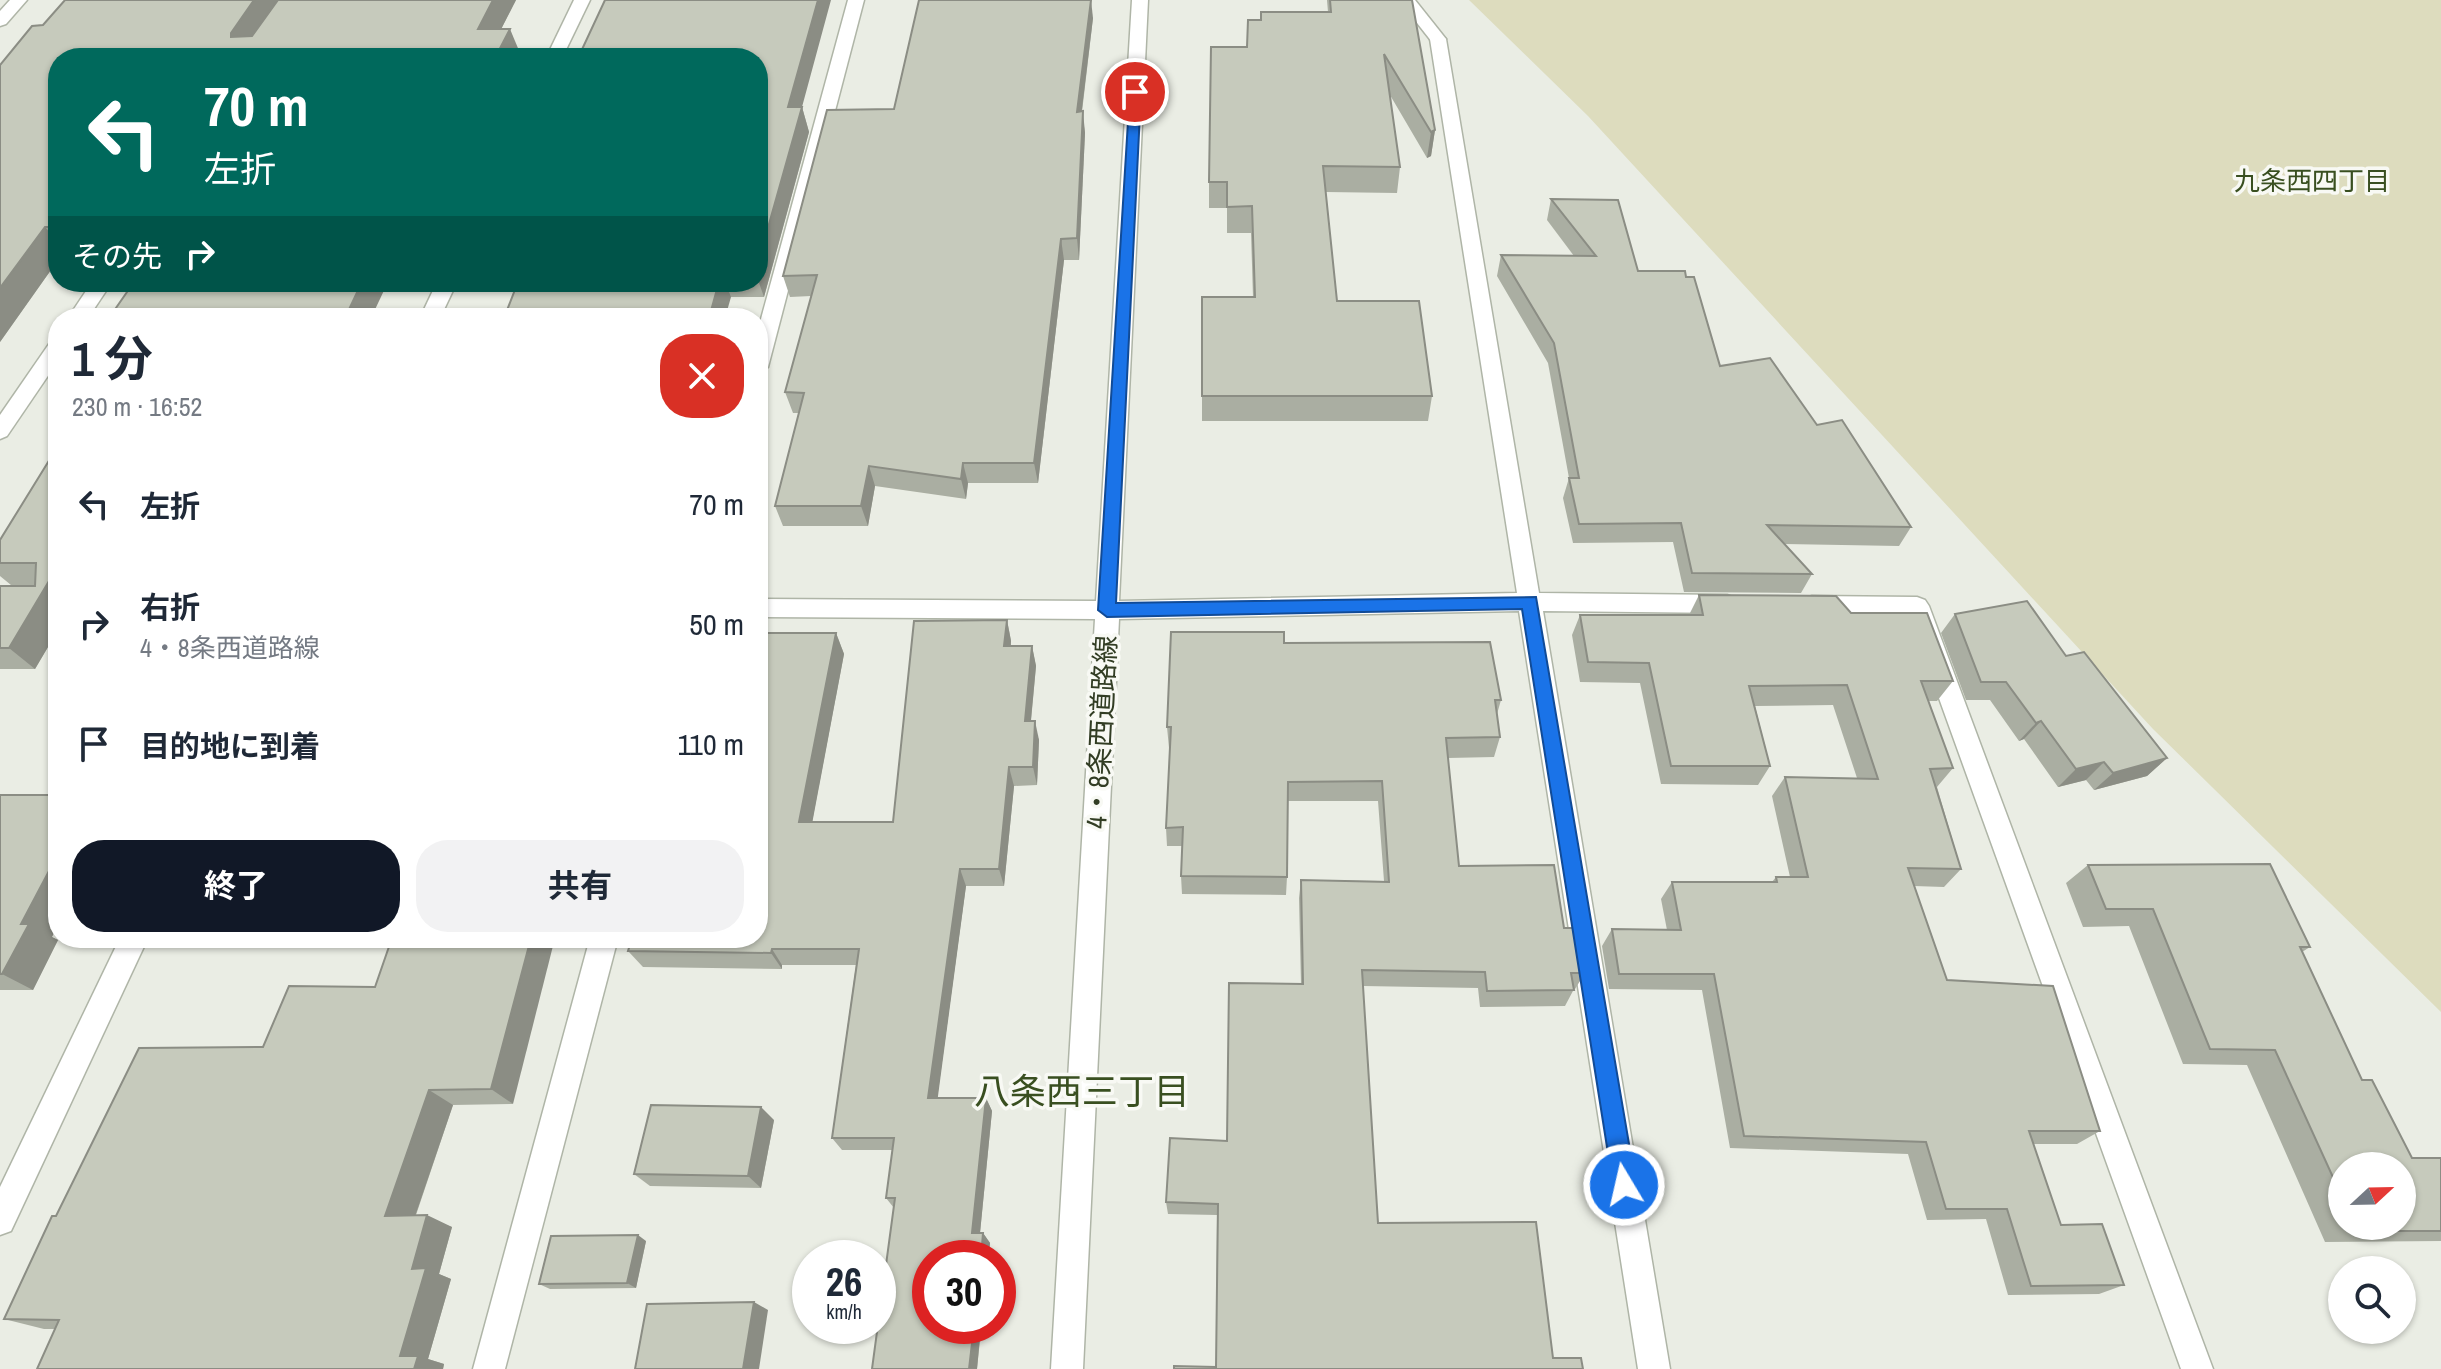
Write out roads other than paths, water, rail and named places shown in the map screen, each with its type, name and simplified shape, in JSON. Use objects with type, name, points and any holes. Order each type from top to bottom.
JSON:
[{"type":"street","points":[[0,21],[19,0]]},
{"type":"street","points":[[559,48],[582,0]]},
{"type":"street","points":[[768,330],[856,0]]},
{"type":"street","name":"4・8条西道路線","points":[[1067,1369],[1140,0]]},
{"type":"street","points":[[1407,0],[1438,39],[1654,1369]]},
{"type":"street","points":[[0,431],[48,361]]},
{"type":"street","points":[[768,608],[1107,610],[1529,602],[1747,604]]},
{"type":"street","points":[[1793,605],[1917,606],[2197,1369]]},
{"type":"street","points":[[0,1220],[129,948]]},
{"type":"street","points":[[489,1369],[601,948]]},
{"type":"district","name":"九条西四丁目","points":[[2312,180]]},
{"type":"district","name":"八条西三丁目","points":[[1082,1091]]}]
